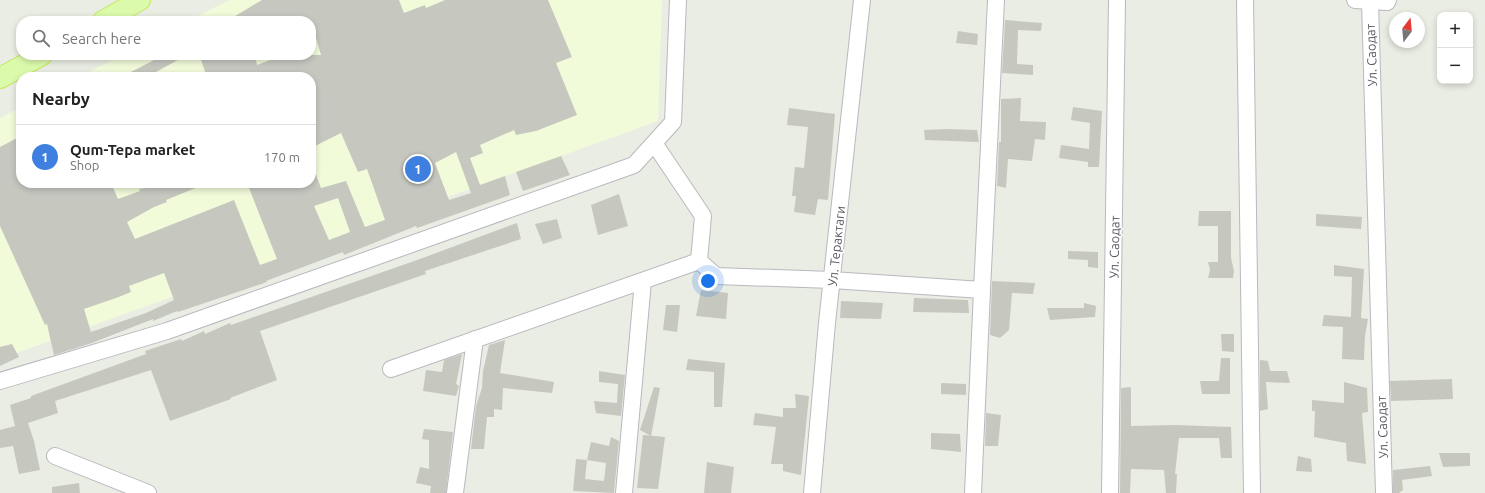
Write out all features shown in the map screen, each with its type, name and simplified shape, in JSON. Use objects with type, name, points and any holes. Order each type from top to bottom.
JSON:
[{"type":"main road","points":[[112,16],[140,0]]},
{"type":"main road","points":[[0,78],[33,60]]},
{"type":"street","points":[[0,381],[167,331],[634,164],[674,122],[678,0]]},
{"type":"street","name":"Ул. Терактаги","points":[[812,493],[832,280],[862,0]]},
{"type":"street","points":[[973,493],[996,0]]},
{"type":"street","name":"Ул. Саодат","points":[[1110,493],[1117,0]]},
{"type":"street","points":[[1246,0],[1252,493]]},
{"type":"street","points":[[1362,0],[1387,2],[1388,0]]},
{"type":"street","name":"Ул. Саодат","points":[[1362,0],[1384,493]]},
{"type":"street","points":[[654,143],[703,216],[699,261]]},
{"type":"street","points":[[699,261],[716,276],[832,280],[982,290]]},
{"type":"street","points":[[391,369],[699,261]]},
{"type":"street","points":[[624,493],[643,281]]},
{"type":"street","points":[[455,493],[475,339]]},
{"type":"street","points":[[55,456],[148,493]]},
{"type":"shaded area","points":[[229,0],[662,0],[658,121],[0,359],[0,118],[16,110],[16,188],[316,188],[316,72],[89,72],[112,60],[316,60],[316,16],[198,16]]},
{"type":"building","points":[[262,0],[399,0],[404,13],[425,5],[426,8],[445,0],[548,0],[572,57],[556,63],[577,115],[536,131],[516,135],[514,130],[480,145],[483,153],[470,158],[480,185],[505,176],[510,195],[417,228],[416,226],[344,255],[343,252],[266,281],[267,282],[178,312],[177,311],[153,321],[153,319],[92,343],[54,355],[47,324],[45,325],[0,226],[0,147],[16,139],[16,188],[113,188],[118,199],[140,191],[139,189],[146,188],[196,188],[166,200],[167,202],[154,207],[127,222],[135,239],[234,200],[260,265],[277,259],[249,188],[316,188],[316,175],[321,188],[346,181],[365,227],[385,220],[367,169],[358,172],[341,133],[316,146],[316,72],[205,72],[201,60],[256,60],[257,65],[270,60],[316,60],[316,55],[321,55],[316,38],[316,16],[235,16]],"holes":[[[456,152],[471,193],[449,200],[435,163]],[[338,198],[350,232],[329,240],[314,206]],[[164,273],[174,300],[146,313],[91,332],[84,309],[131,292],[129,286]]]},
{"type":"building","points":[[1005,20],[1042,23],[1041,31],[1018,30],[1017,64],[1033,65],[1033,75],[1002,73]]},
{"type":"building","points":[[958,31],[978,34],[977,45],[956,43]]},
{"type":"building","points":[[154,60],[178,60],[156,72],[131,72]]},
{"type":"building","points":[[1021,98],[1020,121],[1046,122],[1045,140],[1035,139],[1032,161],[1008,159],[1006,188],[997,186],[999,142],[1001,142],[1001,99]]},
{"type":"building","points":[[1073,107],[1102,111],[1099,167],[1088,167],[1088,162],[1059,158],[1061,145],[1089,149],[1090,123],[1071,120]]},
{"type":"building","points":[[789,108],[835,114],[828,200],[818,199],[815,215],[794,212],[796,196],[792,196],[795,167],[804,168],[808,127],[787,125]]},
{"type":"building","points":[[924,130],[977,130],[979,142],[925,140]]},
{"type":"building","points":[[561,156],[570,175],[523,191],[516,172]]},
{"type":"building","points":[[619,194],[628,226],[598,235],[591,205]]},
{"type":"building","points":[[1199,211],[1231,211],[1231,258],[1234,271],[1233,278],[1208,278],[1210,270],[1208,262],[1218,262],[1218,226],[1198,226]]},
{"type":"building","points":[[1316,214],[1362,217],[1361,229],[1316,226]]},
{"type":"building","points":[[557,219],[562,238],[543,244],[535,224]]},
{"type":"building","points":[[517,223],[521,239],[425,271],[426,274],[260,331],[277,380],[230,398],[231,399],[170,421],[151,370],[55,401],[58,413],[28,423],[34,441],[40,470],[19,474],[13,446],[0,448],[0,430],[15,426],[10,405],[146,354],[145,351],[181,339],[182,341],[204,331],[205,334],[230,323],[231,325],[420,259]]},
{"type":"building","points":[[1068,251],[1098,252],[1098,268],[1088,267],[1088,260],[1068,259]]},
{"type":"building","points":[[1334,265],[1364,269],[1361,318],[1368,319],[1365,336],[1364,360],[1342,359],[1343,327],[1322,326],[1324,315],[1351,317],[1352,277],[1334,276]]},
{"type":"building","points":[[992,281],[1035,283],[1033,294],[1012,293],[1009,330],[1000,338],[990,335]]},
{"type":"building","points":[[701,290],[728,293],[726,319],[696,316]]},
{"type":"building","points":[[914,298],[968,300],[969,313],[913,312]]},
{"type":"building","points":[[841,301],[883,303],[881,319],[840,318]]},
{"type":"building","points":[[1084,303],[1096,306],[1095,317],[1050,320],[1047,308],[1084,308]]},
{"type":"building","points":[[666,305],[680,305],[677,332],[663,330]]},
{"type":"building","points":[[1221,334],[1234,334],[1234,352],[1222,351]]},
{"type":"building","points":[[505,340],[500,373],[554,382],[552,393],[503,388],[502,410],[494,409],[494,417],[487,417],[484,449],[471,449],[476,406],[482,388],[483,371],[489,345]]},
{"type":"building","points":[[12,344],[19,357],[0,366],[0,347]]},
{"type":"building","points":[[462,354],[456,384],[459,386],[456,396],[423,391],[426,370],[442,372],[444,360]]},
{"type":"building","points":[[1221,358],[1230,358],[1230,394],[1202,394],[1200,381],[1219,381]]},
{"type":"building","points":[[688,359],[725,363],[722,407],[714,407],[714,372],[686,370]]},
{"type":"building","points":[[1260,360],[1268,361],[1270,371],[1287,371],[1290,383],[1266,382],[1268,409],[1260,411]]},
{"type":"building","points":[[599,371],[625,375],[621,416],[596,413],[594,401],[617,403],[618,384],[599,382]]},
{"type":"building","points":[[1452,379],[1453,399],[1391,401],[1390,381]]},
{"type":"building","points":[[1344,382],[1367,388],[1368,412],[1362,413],[1366,464],[1347,461],[1346,443],[1314,437],[1315,411],[1312,411],[1312,400],[1344,403]]},
{"type":"building","points":[[941,383],[966,384],[966,395],[941,394]]},
{"type":"building","points":[[654,387],[660,388],[651,436],[640,430]]},
{"type":"building","points":[[1131,387],[1131,426],[1175,425],[1231,427],[1232,458],[1221,458],[1219,438],[1179,438],[1175,474],[1177,474],[1176,493],[1166,493],[1164,470],[1131,469],[1130,493],[1120,493],[1121,388]]},
{"type":"building","points":[[795,394],[809,396],[801,475],[783,471],[783,464],[771,464],[776,427],[753,425],[755,413],[783,417],[783,408],[796,408]]},
{"type":"building","points":[[986,413],[1001,415],[998,446],[985,446]]},
{"type":"building","points":[[424,429],[453,432],[446,493],[430,493],[431,486],[416,483],[420,467],[429,469],[429,440],[422,439]]},
{"type":"building","points":[[931,433],[960,434],[961,452],[931,449]]},
{"type":"building","points":[[643,435],[665,437],[658,489],[637,488]]},
{"type":"building","points":[[611,437],[619,441],[614,493],[573,491],[576,459],[587,460],[591,442],[609,446]],"holes":[[[587,460],[606,463],[604,481],[585,479]]]},
{"type":"building","points":[[1439,453],[1470,453],[1470,466],[1443,467]]},
{"type":"building","points":[[1298,456],[1311,459],[1312,472],[1296,471]]},
{"type":"building","points":[[707,462],[734,467],[731,493],[704,493]]},
{"type":"building","points":[[1430,466],[1432,476],[1402,480],[1403,490],[1399,493],[1393,493],[1393,470]]},
{"type":"building","points":[[79,483],[80,493],[52,493],[52,487]]},
{"type":"place","name":"Qum-Tepa market","points":[[418,169]]}]
